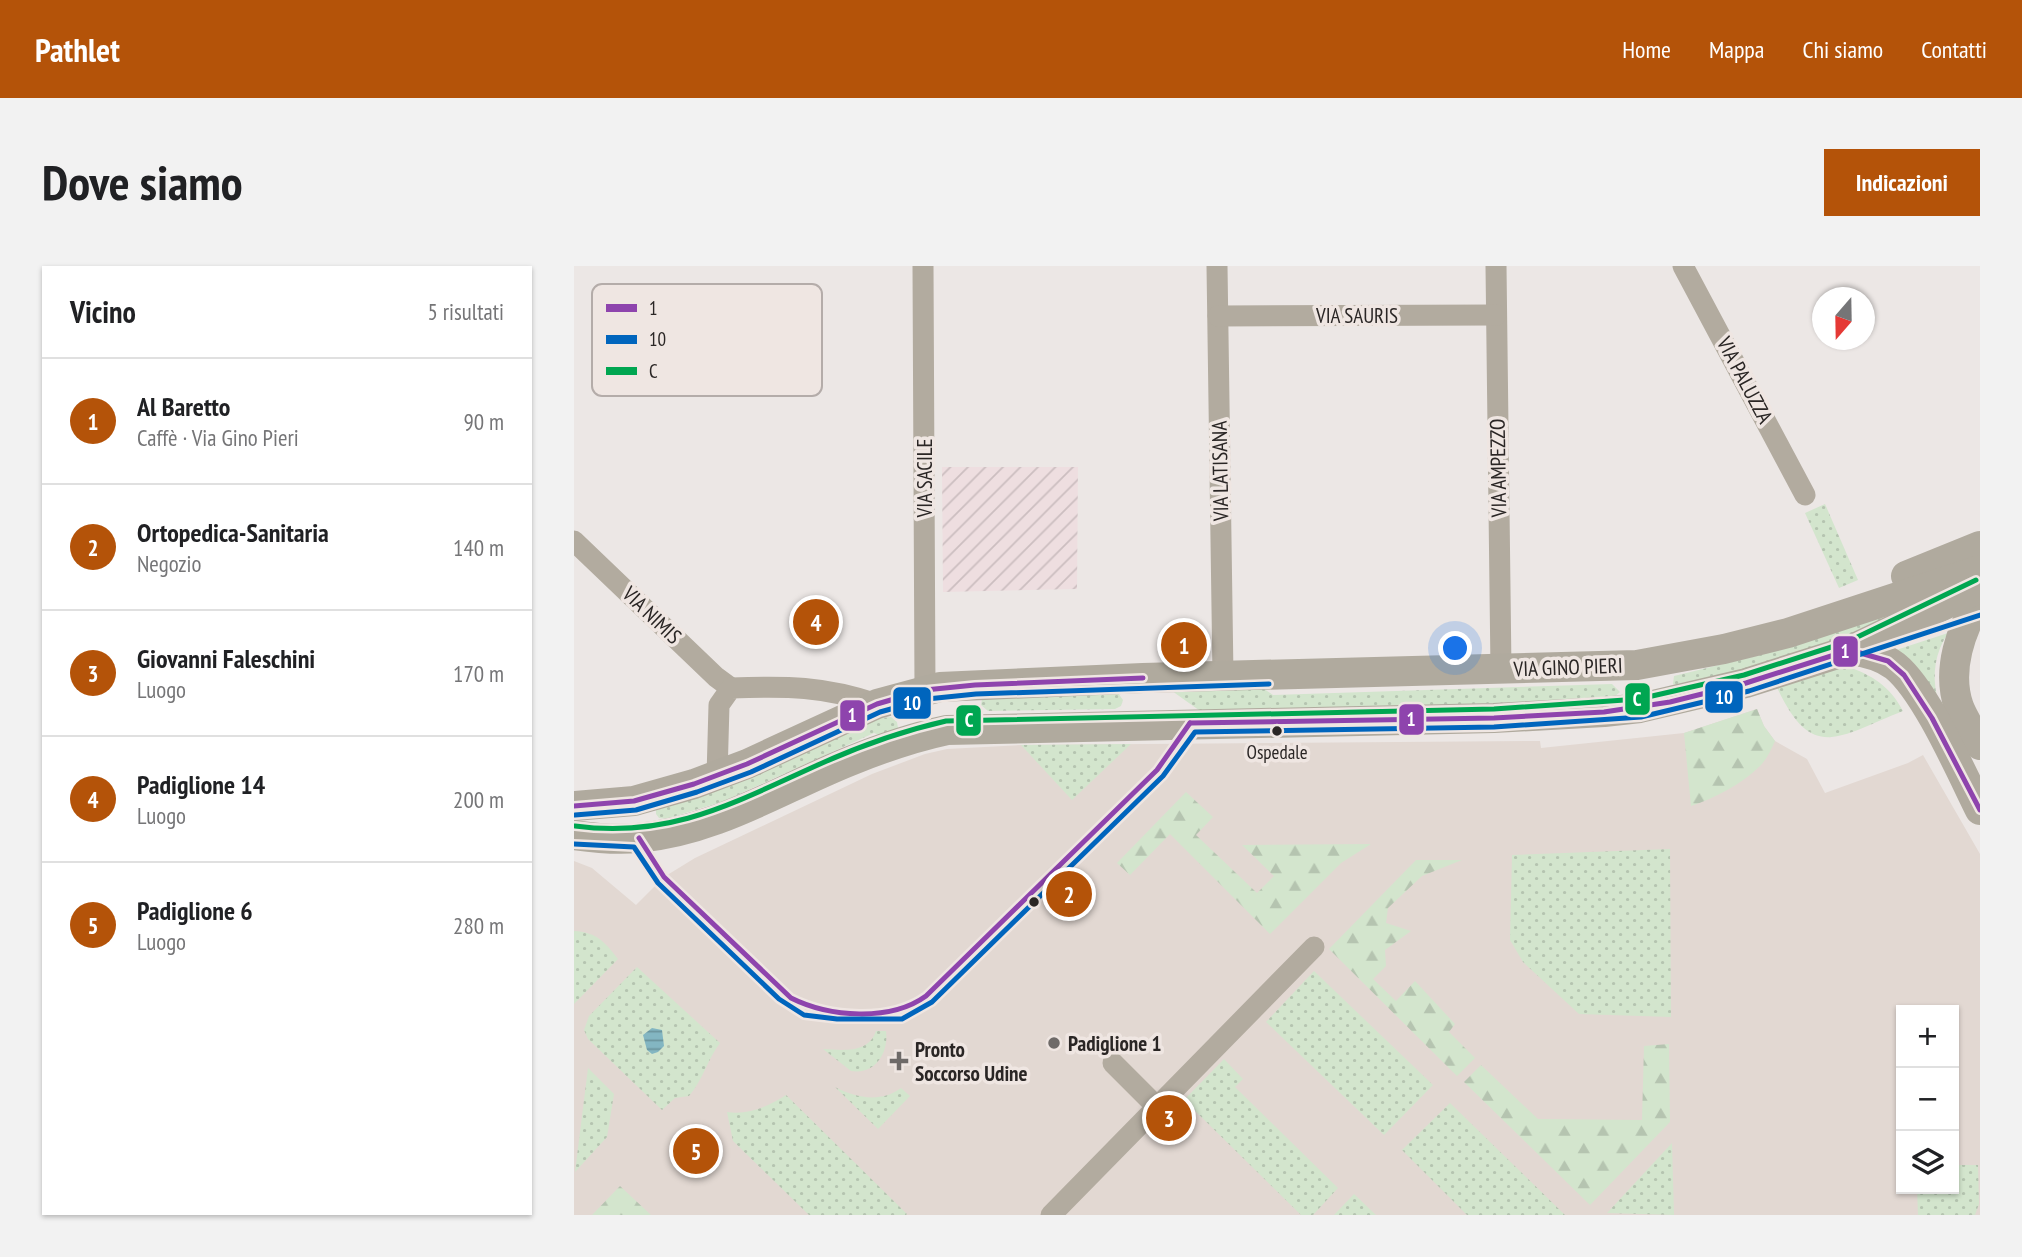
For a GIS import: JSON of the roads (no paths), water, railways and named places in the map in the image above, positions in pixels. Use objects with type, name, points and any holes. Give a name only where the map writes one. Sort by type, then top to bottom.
[{"type":"main road","points":[[1825,621],[1854,597],[1980,546]]},
{"type":"main road","name":"VIA GINO PIERI","points":[[911,694],[1143,678],[1500,670],[1651,663],[1724,649],[1825,621],[1980,570]]},
{"type":"main road","points":[[574,835],[639,838],[683,830],[730,816],[849,761],[913,737],[947,730],[1494,718],[1640,708],[1746,683],[1850,650],[1978,600]]},
{"type":"main road","points":[[1978,600],[1965,625],[1956,658],[1955,685],[1960,708],[1980,745]]},
{"type":"main road","points":[[1850,650],[1877,656],[1904,675],[1932,718],[1980,810]]},
{"type":"main road","points":[[1651,663],[1670,702]]},
{"type":"main road","points":[[1640,708],[1651,663]]},
{"type":"main road","points":[[1143,678],[1191,723]]},
{"type":"main road","points":[[911,694],[947,730]]},
{"type":"main road","points":[[911,694],[913,737]]},
{"type":"main road","points":[[574,806],[634,801],[716,777],[911,694]]},
{"type":"main road","points":[[634,801],[639,838]]},
{"type":"street","name":"VIA SACILE","points":[[911,694],[923,266]]},
{"type":"street","name":"VIA LATISANA","points":[[1217,266],[1223,676]]},
{"type":"street","name":"VIA AMPEZZO","points":[[1496,266],[1500,670]]},
{"type":"street","name":"VIA PALUZZA","points":[[1683,266],[1805,495]]},
{"type":"street","name":"VIA SAURIS","points":[[1218,316],[1496,315]]},
{"type":"street","name":"VIA NIMIS","points":[[574,541],[716,677],[731,688]]},
{"type":"street","points":[[716,777],[719,705],[731,688],[800,686],[844,693],[911,694]]},
{"type":"street","points":[[1051,1215],[1314,947]]},
{"type":"street","points":[[1113,1063],[1157,1107]]},
{"type":"water","points":[[652,1028],[662,1030],[664,1046],[652,1054],[647,1050],[643,1035]]},
{"type":"place","name":"Padiglione 14","points":[[816,622]]},
{"type":"place","name":"Al Baretto","points":[[1184,645]]},
{"type":"place","name":"Ospedale","points":[[1277,731]]},
{"type":"place","name":"Ortopedica-Sanitaria","points":[[1069,894]]},
{"type":"place","name":"Padiglione 1","points":[[1054,1043]]},
{"type":"place","name":"Pronto Soccorso Udine","points":[[899,1061]]},
{"type":"place","name":"Giovanni Faleschini","points":[[1169,1118]]},
{"type":"place","name":"Padiglione 6","points":[[696,1151]]}]
